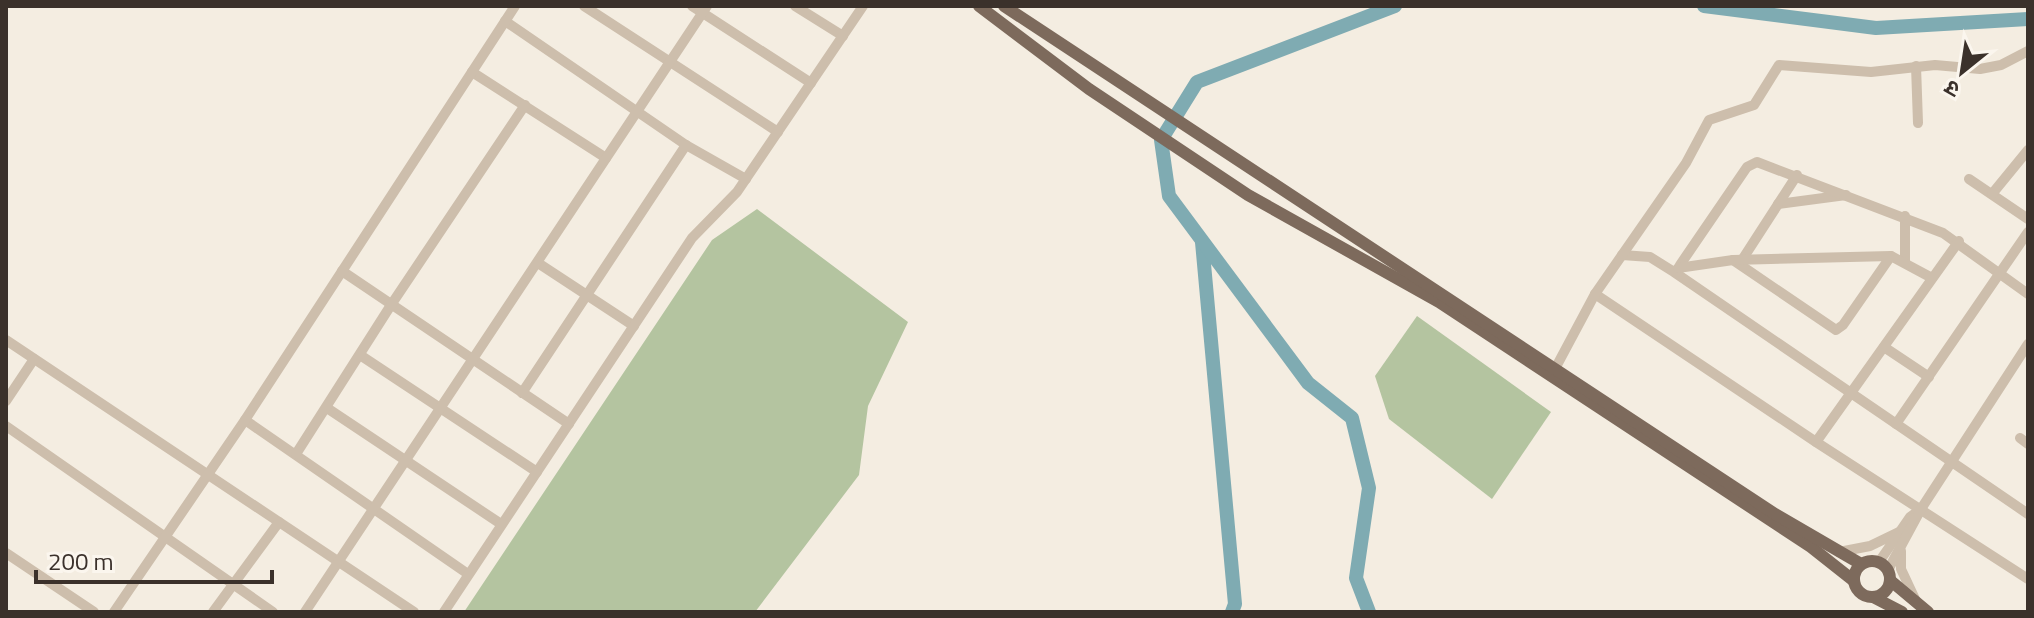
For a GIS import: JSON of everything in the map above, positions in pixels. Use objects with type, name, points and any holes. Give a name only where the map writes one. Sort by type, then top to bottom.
[{"type":"main road","points":[[979,6],[1074,79],[1248,195],[1439,302],[1826,557],[1854,581],[1863,596],[1875,598],[1902,612]]},
{"type":"main road","points":[[1004,6],[1256,175],[1556,367],[1837,553],[1886,571],[1923,608]]},
{"type":"main road","points":[[1854,581],[1861,564]]},
{"type":"main road","points":[[1875,598],[1886,592],[1886,571]]},
{"type":"street","points":[[114,612],[245,420],[515,6]]},
{"type":"street","points":[[584,6],[778,132]]},
{"type":"street","points":[[692,6],[704,9],[811,83]]},
{"type":"street","points":[[795,6],[843,36]]},
{"type":"street","points":[[444,612],[692,238],[731,200],[863,6]]},
{"type":"street","points":[[305,612],[408,461],[704,9]]},
{"type":"street","points":[[505,21],[686,145],[746,179]]},
{"type":"street","points":[[1556,367],[1595,294],[1686,163],[1709,120],[1754,105],[1779,65],[1871,72],[1916,66],[1980,69],[2001,65],[2028,51]]},
{"type":"street","points":[[1916,66],[1918,123]]},
{"type":"street","points":[[472,72],[606,158]]},
{"type":"street","points":[[296,454],[525,105]]},
{"type":"street","points":[[522,393],[686,145]]},
{"type":"street","points":[[1992,194],[2026,155]]},
{"type":"street","points":[[1677,269],[1752,163],[1762,162],[1905,216],[1959,241],[2028,294]]},
{"type":"street","points":[[1738,260],[1797,175]]},
{"type":"street","points":[[1969,179],[2028,219]]},
{"type":"street","points":[[1778,204],[1848,195]]},
{"type":"street","points":[[1905,216],[1905,261]]},
{"type":"street","points":[[1896,424],[2028,232]]},
{"type":"street","points":[[1816,442],[1959,241]]},
{"type":"street","points":[[1622,255],[1644,255],[1677,269],[1850,393],[2028,514]]},
{"type":"street","points":[[1677,269],[1738,260],[1891,256],[1932,278]]},
{"type":"street","points":[[1738,260],[1836,330],[1843,325],[1891,256]]},
{"type":"street","points":[[538,263],[634,326]]},
{"type":"street","points":[[342,271],[569,424]]},
{"type":"street","points":[[1595,294],[2028,579]]},
{"type":"street","points":[[6,340],[414,612]]},
{"type":"street","points":[[1886,571],[1921,509],[2028,344]]},
{"type":"street","points":[[1884,347],[1929,377]]},
{"type":"street","points":[[360,355],[537,472]]},
{"type":"street","points":[[6,401],[34,359]]},
{"type":"street","points":[[327,408],[501,524]]},
{"type":"street","points":[[245,420],[468,574]]},
{"type":"street","points":[[6,426],[273,612]]},
{"type":"street","points":[[1886,571],[1899,532],[1913,513],[1921,509]]},
{"type":"street","points":[[213,612],[279,522]]},
{"type":"street","points":[[1837,553],[1870,546],[1899,532]]},
{"type":"street","points":[[1901,549],[1901,569],[1923,608]]},
{"type":"street","points":[[6,553],[94,612]]},
{"type":"green space","points":[[757,209],[908,322],[868,406],[859,475],[755,612],[464,612],[712,240]]},
{"type":"green space","points":[[1417,316],[1551,412],[1492,499],[1389,419],[1375,376]]},
{"type":"waterway","points":[[1369,612],[1356,578],[1369,488],[1352,418],[1308,383],[1169,196],[1161,140],[1197,82],[1395,6]]},
{"type":"waterway","points":[[1704,6],[1876,28],[2028,19]]},
{"type":"waterway","points":[[1202,242],[1235,604],[1232,612]]}]
